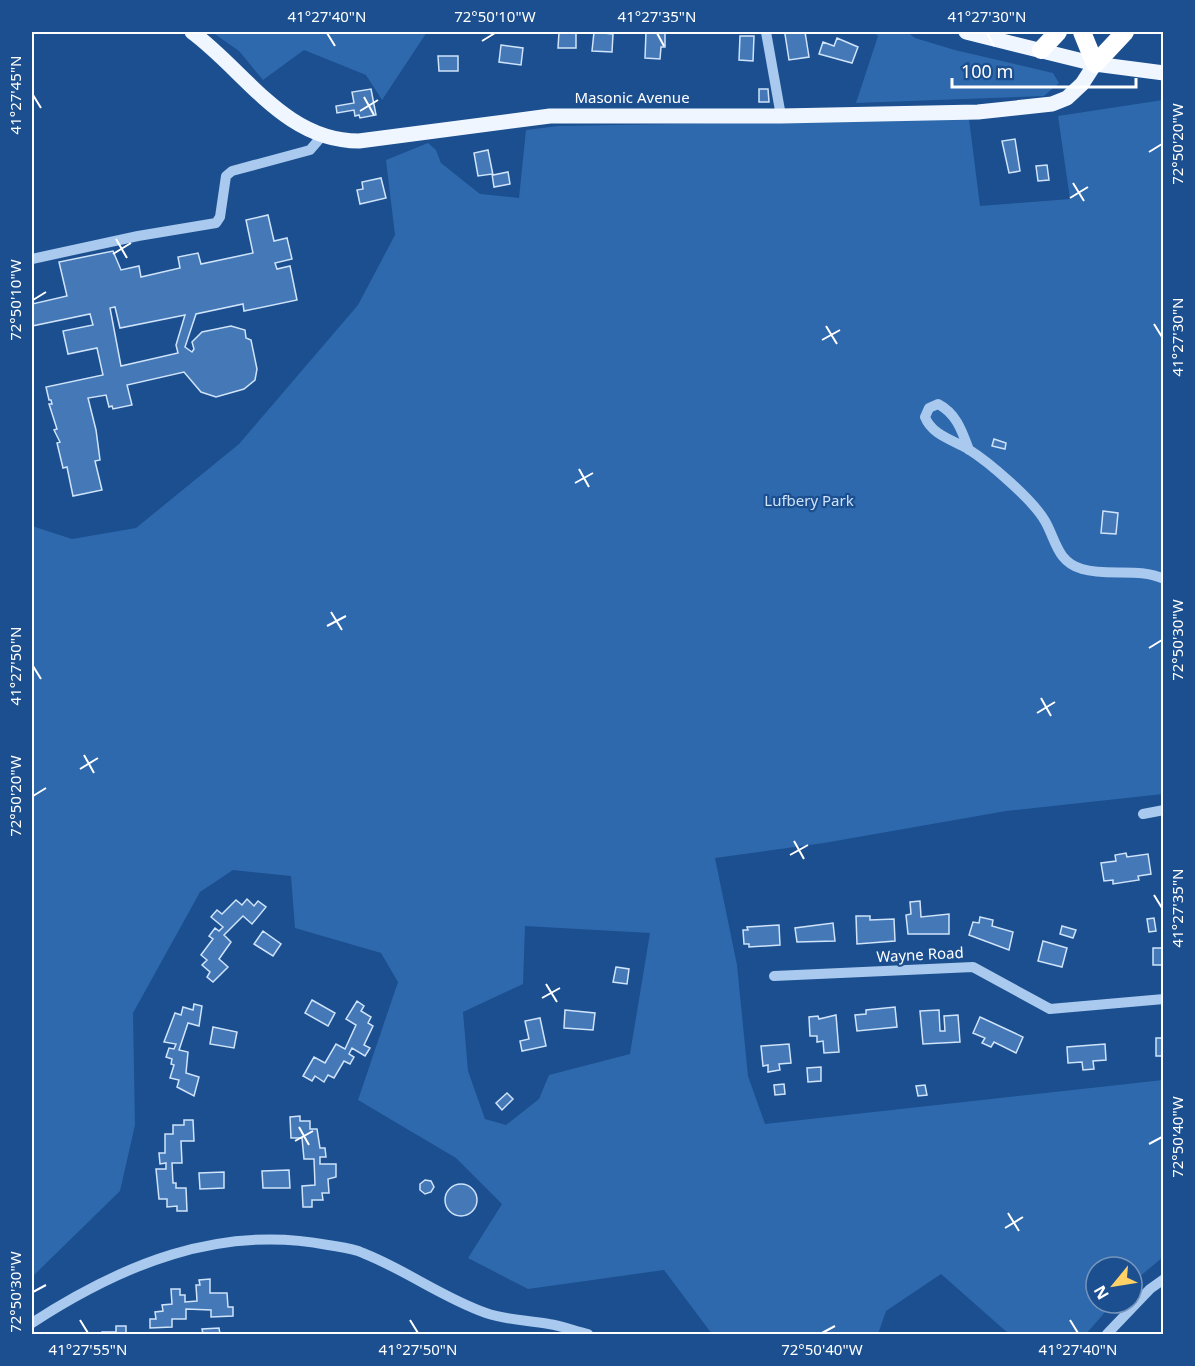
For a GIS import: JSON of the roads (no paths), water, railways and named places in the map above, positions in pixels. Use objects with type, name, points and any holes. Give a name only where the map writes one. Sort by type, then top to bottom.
[{"type":"highway","points":[[1041,50],[1058,32]]},
{"type":"highway","points":[[1082,32],[1095,64],[1125,32]]},
{"type":"main road","name":"Masonic Avenue","points":[[192,32],[272,106],[293,122],[322,136],[341,141],[359,141],[550,116],[781,116],[978,111],[1052,104],[1067,98],[1082,84],[1095,64]]},
{"type":"main road","points":[[966,32],[1095,64],[1164,73]]},
{"type":"street","points":[[766,32],[781,116]]},
{"type":"street","points":[[32,259],[216,223],[220,217],[226,176],[232,171],[310,150],[322,136]]},
{"type":"street","points":[[969,450],[961,428],[949,410],[938,404],[929,408],[925,417],[928,426],[969,450],[1030,501],[1045,520],[1059,556],[1082,569],[1152,574],[1164,579]]},
{"type":"street","points":[[1143,814],[1164,810]]},
{"type":"street","name":"Wayne Road","points":[[774,976],[973,967],[1050,1009],[1164,999]]},
{"type":"street","points":[[32,1323],[95,1286],[143,1262],[202,1246],[262,1239],[307,1241],[362,1252],[467,1306],[550,1330],[588,1335]]},
{"type":"street","points":[[1107,1335],[1150,1289],[1164,1280]]},
{"type":"park label","name":"Lufbery Park","points":[[809,501]]}]
